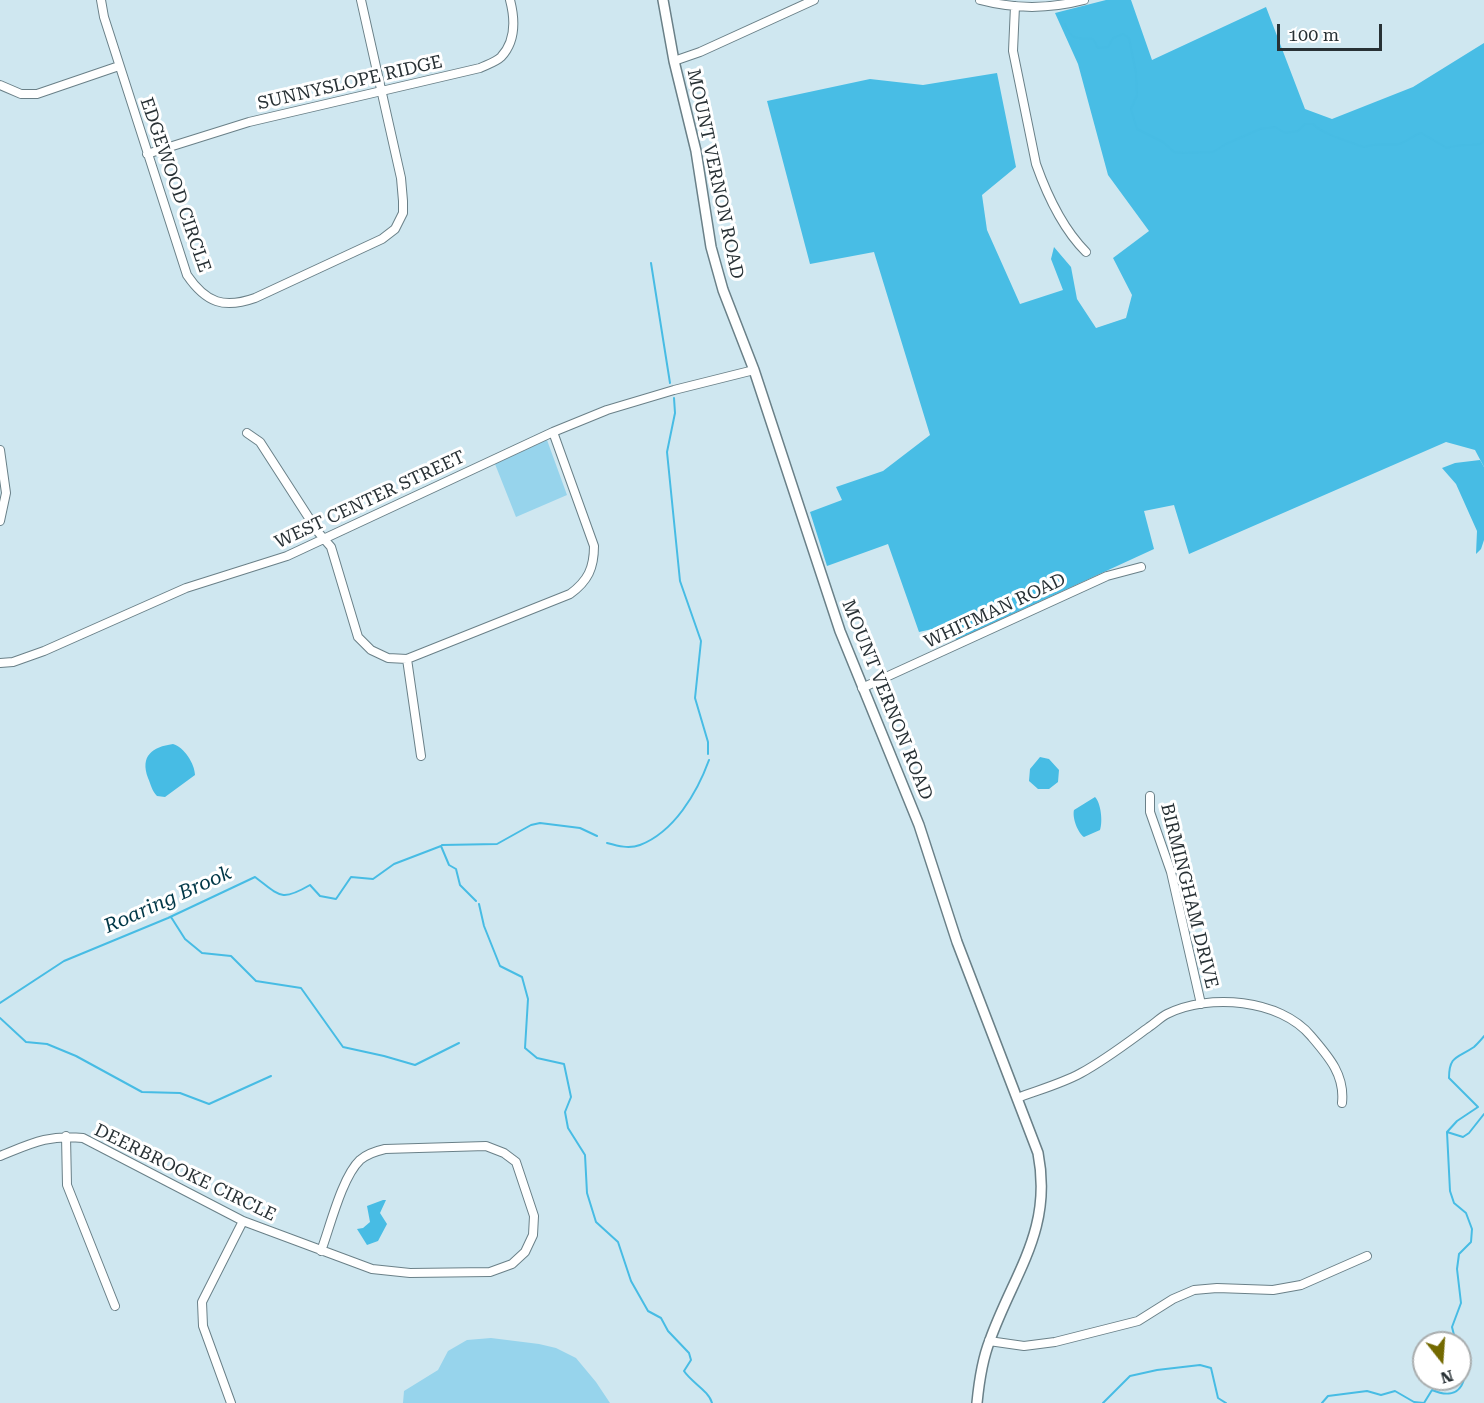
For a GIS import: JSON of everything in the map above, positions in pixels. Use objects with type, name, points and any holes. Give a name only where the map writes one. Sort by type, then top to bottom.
[{"type":"main road","name":"MOUNT VERNON ROAD","points":[[663,0],[674,61],[696,151],[711,247],[723,290],[754,370],[830,602],[862,688],[919,825],[957,942],[1038,1153],[1042,1204],[1036,1232],[989,1341],[980,1376],[977,1403]]},
{"type":"street","name":"EDGEWOOD CIRCLE","points":[[101,0],[119,66],[187,275],[196,288],[209,298],[223,304],[239,303],[255,298],[382,239],[395,229],[403,213],[401,178],[361,0]]},
{"type":"street","name":"SUNNYSLOPE RIDGE","points":[[147,154],[249,122],[480,68],[500,58],[509,45],[514,15],[510,0]]},
{"type":"street","points":[[674,61],[700,52],[814,0]]},
{"type":"street","points":[[980,0],[1015,6],[1043,7],[1084,0]]},
{"type":"street","points":[[1015,6],[1013,51],[1036,164],[1073,239],[1086,252]]},
{"type":"street","points":[[0,85],[21,94],[37,94],[119,66]]},
{"type":"street","name":"WEST CENTER STREET","points":[[0,663],[13,662],[44,651],[186,588],[260,566],[324,539],[553,432],[608,410],[674,390],[754,370]]},
{"type":"street","points":[[247,433],[260,442],[331,547],[358,637],[371,650],[388,658],[407,659],[570,594],[582,586],[594,564],[594,546],[553,432]]},
{"type":"street","points":[[0,450],[6,494],[0,520]]},
{"type":"street","name":"WHITMAN ROAD","points":[[862,688],[1107,576],[1141,567]]},
{"type":"street","points":[[407,659],[421,756]]},
{"type":"street","name":"BIRMINGHAM DRIVE","points":[[1150,796],[1150,812],[1171,872],[1201,1004]]},
{"type":"street","points":[[1017,1098],[1082,1073],[1166,1014],[1201,1004],[1246,1004],[1269,1008],[1290,1018],[1307,1031],[1333,1063],[1343,1082],[1342,1103]]},
{"type":"street","points":[[66,1136],[67,1185],[115,1306]]},
{"type":"street","name":"DEERBROOKE CIRCLE","points":[[0,1156],[48,1138],[66,1136],[83,1138],[243,1221],[321,1251],[372,1269],[410,1273],[490,1272],[512,1264],[525,1252],[533,1235],[534,1216],[516,1162],[504,1153],[486,1146],[385,1149],[372,1153],[359,1161],[346,1181],[321,1251]]},
{"type":"street","points":[[231,1403],[203,1326],[202,1302],[243,1221]]},
{"type":"street","points":[[989,1341],[1024,1346],[1055,1342],[1138,1321],[1173,1299],[1194,1290],[1216,1288],[1273,1290],[1301,1286],[1367,1256]]},
{"type":"shaded area","points":[[1106,0],[1131,0],[1152,60],[1266,7],[1305,109],[1332,119],[1413,87],[1484,43],[1484,467],[1475,450],[1446,442],[1189,554],[1174,505],[1144,511],[1154,549],[956,640],[950,625],[919,632],[888,544],[827,566],[810,512],[842,500],[836,487],[883,471],[930,435],[874,252],[810,264],[767,101],[870,79],[923,85],[997,73],[1016,167],[982,195],[987,230],[1020,304],[1063,290],[1051,259],[1054,247],[1071,267],[1077,299],[1096,328],[1126,318],[1132,295],[1113,258],[1149,231],[1108,175],[1078,64],[1055,13]]},
{"type":"shaded area","points":[[547,440],[567,495],[516,517],[495,464]]},
{"type":"shaded area","points":[[1480,460],[1484,467],[1484,540],[1481,549],[1476,554],[1477,531],[1456,484],[1442,468],[1455,463]]},
{"type":"shaded area","points":[[173,744],[188,756],[195,775],[165,797],[157,796],[148,778],[147,758],[159,747]]},
{"type":"shaded area","points":[[1040,757],[1049,759],[1059,770],[1058,782],[1049,789],[1038,789],[1029,781],[1030,769]]},
{"type":"shaded area","points":[[1095,797],[1101,813],[1100,830],[1084,837],[1076,825],[1074,810]]},
{"type":"shaded area","points":[[386,1200],[380,1213],[387,1224],[378,1241],[367,1245],[357,1229],[363,1228],[370,1222],[367,1206]]},
{"type":"shaded area","points":[[491,1338],[556,1348],[576,1358],[610,1403],[403,1403],[404,1391],[438,1370],[448,1351],[467,1340]]},
{"type":"waterway","points":[[1065,24],[1072,36],[1093,39],[1098,48],[1108,47],[1113,38],[1123,34],[1129,38],[1136,73],[1137,95],[1131,109],[1137,129],[1163,142],[1174,152],[1213,152],[1260,129],[1275,127],[1285,133],[1298,131],[1305,124],[1313,124],[1329,134],[1364,147],[1399,144],[1421,133],[1447,148],[1481,144],[1484,140]]},
{"type":"waterway","points":[[651,263],[670,383]]},
{"type":"waterway","points":[[674,398],[675,413],[667,452],[680,581],[701,641],[695,698],[708,742],[708,754]]},
{"type":"waterway","points":[[607,843],[632,847],[652,839],[663,831],[674,821],[691,798],[709,760]]},
{"type":"waterway","points":[[442,845],[497,844],[531,825],[540,823],[580,828],[597,836]]},
{"type":"waterway","name":"Roaring Brook","points":[[0,1003],[64,961],[168,918],[255,877],[270,889],[281,894],[293,894],[310,885],[320,896],[336,899],[351,877],[373,879],[394,864],[441,846],[449,865],[456,869],[460,885],[476,901]]},
{"type":"waterway","name":"Roaring Brook","points":[[479,904],[484,926],[500,966],[522,977],[528,999],[525,1048],[537,1058],[564,1064],[571,1097],[565,1112],[568,1128],[585,1155],[587,1193],[596,1222],[618,1242],[631,1281],[648,1311],[661,1318],[668,1331],[689,1353],[691,1360],[684,1371],[707,1394],[712,1403]]},
{"type":"waterway","points":[[171,917],[185,939],[202,953],[231,956],[256,981],[301,988],[343,1047],[415,1065],[459,1043]]},
{"type":"waterway","points":[[0,1018],[26,1042],[47,1044],[76,1056],[142,1092],[180,1093],[209,1104],[271,1076]]},
{"type":"waterway","name":"Roaring Brook","points":[[1447,1132],[1457,1121],[1478,1107],[1449,1078],[1451,1065],[1456,1058],[1474,1047],[1484,1036]]},
{"type":"waterway","name":"Roaring Brook","points":[[1453,1331],[1452,1327],[1461,1303],[1457,1269],[1459,1254],[1471,1242],[1472,1229],[1466,1213],[1454,1203],[1450,1191],[1447,1132],[1463,1137],[1484,1114]]},
{"type":"waterway","name":"Roaring Brook","points":[[1103,1403],[1130,1376],[1200,1365],[1211,1368],[1218,1398],[1226,1403]]},
{"type":"waterway","name":"Roaring Brook","points":[[1322,1403],[1328,1396],[1367,1391],[1381,1395],[1395,1391],[1414,1402],[1424,1403],[1431,1391]]},
{"type":"waterway","name":"Roaring Brook","points":[[1435,1391],[1442,1393],[1457,1391]]}]
